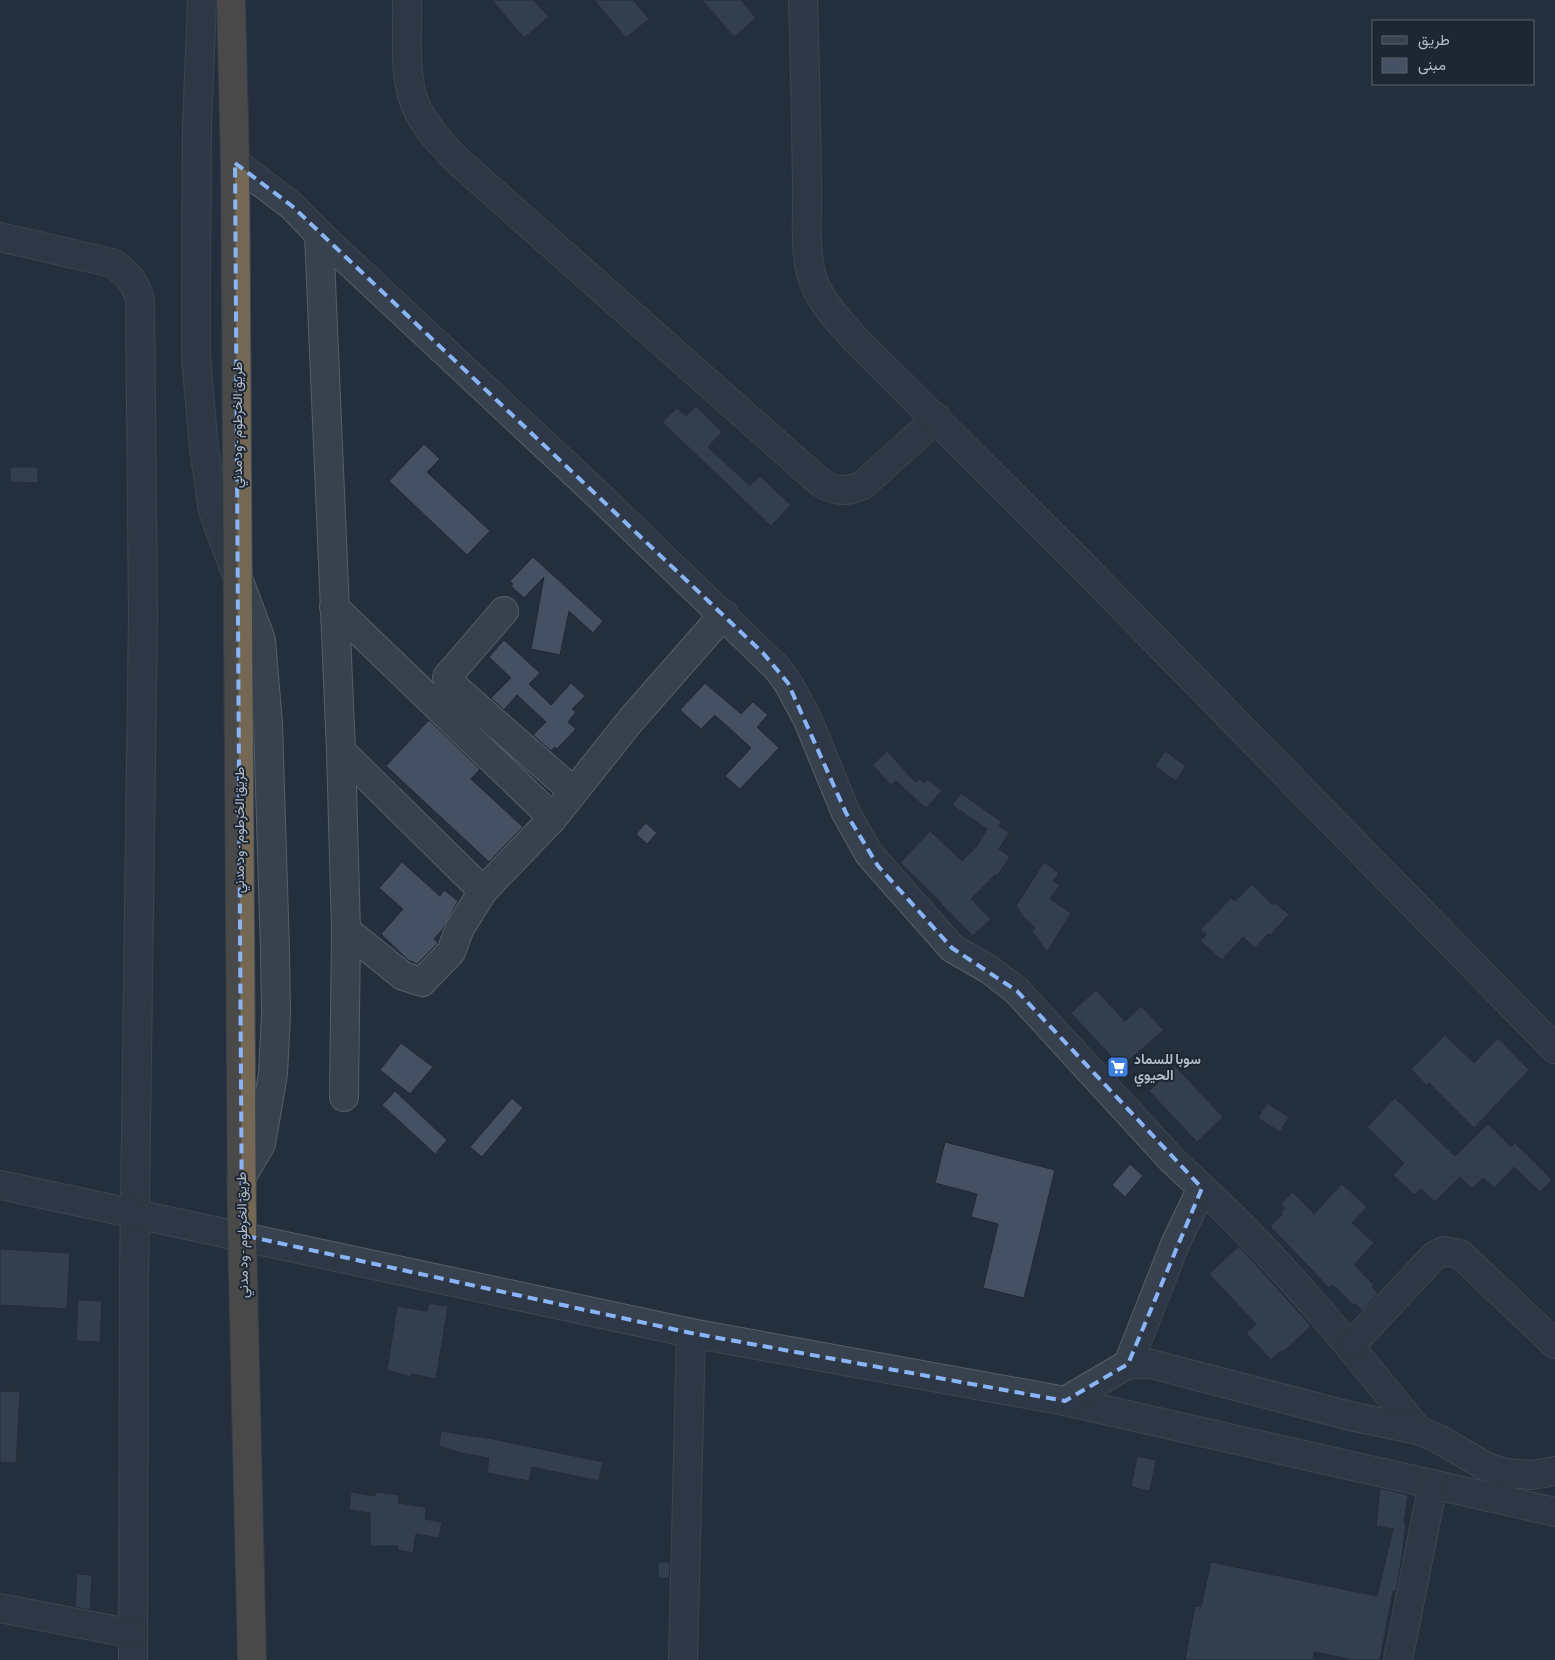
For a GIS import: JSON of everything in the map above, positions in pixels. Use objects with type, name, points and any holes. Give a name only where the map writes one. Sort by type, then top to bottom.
[{"type":"highway","name":"طريق الخرطوم - ود مدني","points":[[231,0],[235,163],[241,1178],[252,1660]]},
{"type":"street","points":[[202,0],[197,116],[196,358],[204,448],[213,511],[261,640],[268,724],[276,1014],[273,1074],[260,1144],[241,1178]]},
{"type":"street","points":[[407,0],[408,80],[415,104],[430,129],[444,146],[459,162],[821,483],[834,490],[850,490],[864,484],[937,418]]},
{"type":"street","points":[[803,0],[806,218],[811,274],[820,295],[838,319],[1555,1049]]},
{"type":"street","points":[[235,163],[292,206],[319,234],[724,614],[777,668],[788,683],[807,718],[846,813],[860,840],[878,866],[952,948],[990,970],[1017,991],[1174,1161],[1287,1273],[1350,1346],[1418,1430]]},
{"type":"street","points":[[319,234],[341,751],[346,930],[344,1097]]},
{"type":"street","points":[[0,237],[112,263],[127,273],[136,287],[140,300],[143,615],[134,1213],[133,1647],[0,1608]]},
{"type":"street","points":[[334,607],[553,818]]},
{"type":"street","points":[[504,611],[447,678],[450,683],[573,790]]},
{"type":"street","points":[[346,930],[403,976],[422,982],[451,952],[460,928],[483,890],[553,818],[573,790],[636,713],[724,614]]},
{"type":"street","points":[[341,751],[483,890]]},
{"type":"street","points":[[0,1185],[242,1235],[690,1333],[1065,1401],[1555,1512]]},
{"type":"street","points":[[1128,1364],[1173,1250],[1202,1188]]},
{"type":"street","points":[[1350,1346],[1434,1256],[1444,1251],[1460,1254],[1555,1344]]},
{"type":"street","points":[[683,1660],[690,1333]]},
{"type":"street","points":[[1065,1401],[1128,1364],[1151,1364],[1350,1416],[1418,1430],[1437,1438],[1487,1468],[1505,1473],[1532,1475],[1555,1471]]},
{"type":"street","points":[[1398,1660],[1433,1484]]},
{"type":"highlighted area","points":[[235,163],[292,206],[763,653],[788,683],[846,813],[878,866],[952,948],[1017,991],[1202,1188],[1128,1364],[1065,1401],[691,1333],[242,1235]]},
{"type":"building","points":[[492,0],[534,0],[549,17],[524,38]]},
{"type":"building","points":[[594,0],[633,0],[649,19],[626,38]]},
{"type":"building","points":[[702,0],[741,0],[756,18],[734,37]]},
{"type":"building","points":[[696,406],[722,432],[708,447],[750,486],[760,476],[791,505],[771,526],[662,422],[677,408],[686,416]]},
{"type":"building","points":[[424,444],[440,459],[427,472],[490,531],[467,555],[389,481]]},
{"type":"building","points":[[10,467],[38,467],[38,483],[10,482]]},
{"type":"building","points":[[533,557],[603,621],[593,633],[569,611],[560,655],[531,649],[544,577],[524,598],[511,586],[513,584],[510,581]]},
{"type":"building","points":[[504,640],[540,673],[529,684],[551,705],[571,683],[585,696],[572,709],[576,712],[568,722],[576,729],[557,749],[555,747],[551,751],[533,735],[546,722],[517,695],[504,710],[491,698],[511,678],[489,657]]},
{"type":"building","points":[[705,683],[741,714],[753,702],[768,715],[757,727],[779,748],[740,789],[725,776],[751,748],[715,715],[701,729],[680,710]]},
{"type":"building","points":[[429,720],[480,769],[471,779],[523,827],[489,862],[386,766]]},
{"type":"building","points":[[887,751],[915,782],[919,779],[924,783],[928,779],[942,791],[926,808],[896,781],[891,785],[872,765]]},
{"type":"building","points":[[1165,751],[1186,766],[1176,781],[1155,766]]},
{"type":"building","points":[[961,793],[1002,822],[999,826],[1009,833],[999,849],[1010,857],[996,877],[995,875],[971,899],[991,919],[973,936],[900,863],[930,831],[962,861],[977,846],[987,829],[952,805]]},
{"type":"building","points":[[646,823],[657,833],[647,844],[636,834]]},
{"type":"building","points":[[402,862],[440,896],[444,890],[458,901],[443,929],[434,939],[438,943],[417,964],[408,960],[381,934],[403,909],[379,888]]},
{"type":"building","points":[[1044,862],[1059,873],[1053,881],[1060,885],[1050,899],[1071,913],[1047,952],[1032,931],[1035,928],[1024,918],[1016,906]]},
{"type":"building","points":[[1252,884],[1273,905],[1275,903],[1289,914],[1272,934],[1267,935],[1255,948],[1243,937],[1222,960],[1200,941],[1206,935],[1200,930],[1231,898],[1235,901]]},
{"type":"building","points":[[1096,990],[1125,1021],[1141,1006],[1164,1030],[1121,1067],[1071,1013]]},
{"type":"building","points":[[1445,1035],[1474,1063],[1498,1038],[1529,1070],[1474,1128],[1429,1083],[1426,1085],[1411,1069]]},
{"type":"building","points":[[401,1043],[433,1067],[410,1094],[380,1070]]},
{"type":"building","points":[[1175,1066],[1223,1117],[1197,1142],[1149,1091]]},
{"type":"building","points":[[395,1091],[447,1140],[435,1154],[382,1105]]},
{"type":"building","points":[[512,1098],[523,1108],[482,1157],[470,1147]]},
{"type":"building","points":[[1395,1098],[1455,1156],[1488,1124],[1511,1147],[1515,1143],[1552,1180],[1540,1192],[1514,1167],[1494,1188],[1483,1178],[1472,1189],[1460,1177],[1435,1202],[1421,1189],[1414,1195],[1393,1175],[1404,1163],[1367,1127]]},
{"type":"building","points":[[1267,1103],[1289,1117],[1280,1132],[1258,1118]]},
{"type":"building","points":[[945,1142],[1055,1170],[1024,1298],[983,1288],[998,1224],[971,1217],[977,1194],[935,1183]]},
{"type":"building","points":[[1130,1164],[1143,1176],[1125,1197],[1112,1185]]},
{"type":"building","points":[[1342,1184],[1367,1207],[1352,1223],[1374,1243],[1354,1265],[1374,1285],[1372,1287],[1378,1293],[1362,1311],[1355,1303],[1353,1305],[1333,1285],[1329,1288],[1270,1226],[1283,1214],[1281,1212],[1284,1208],[1281,1204],[1293,1192],[1314,1214]]},
{"type":"building","points":[[1239,1246],[1311,1326],[1283,1352],[1281,1350],[1271,1360],[1246,1333],[1256,1324],[1209,1274]]},
{"type":"building","points":[[0,1249],[70,1253],[67,1309],[0,1305]]},
{"type":"building","points":[[78,1300],[102,1301],[100,1342],[76,1341]]},
{"type":"building","points":[[429,1303],[448,1306],[436,1379],[412,1374],[411,1377],[387,1370],[397,1306],[427,1311]]},
{"type":"building","points":[[0,1391],[20,1392],[16,1463],[0,1462]]},
{"type":"building","points":[[441,1431],[493,1439],[603,1462],[599,1481],[532,1467],[529,1481],[487,1473],[489,1458],[461,1453],[439,1446]]},
{"type":"building","points":[[1137,1456],[1156,1460],[1150,1491],[1131,1487]]},
{"type":"building","points":[[1380,1488],[1408,1495],[1402,1557],[1396,1591],[1393,1591],[1380,1660],[1353,1660],[1314,1652],[1313,1660],[1185,1660],[1195,1606],[1201,1607],[1211,1562],[1377,1596],[1393,1529],[1376,1526]]},
{"type":"building","points":[[351,1492],[375,1496],[376,1492],[399,1495],[398,1503],[426,1507],[425,1519],[442,1522],[439,1538],[416,1534],[413,1553],[398,1550],[398,1546],[370,1546],[370,1513],[349,1510]]},
{"type":"building","points":[[658,1562],[670,1562],[669,1578],[658,1578]]},
{"type":"building","points":[[77,1574],[92,1575],[90,1610],[75,1607]]},
{"type":"place","name":"سوبا للسماد الحيوي","points":[[1118,1067]]}]
